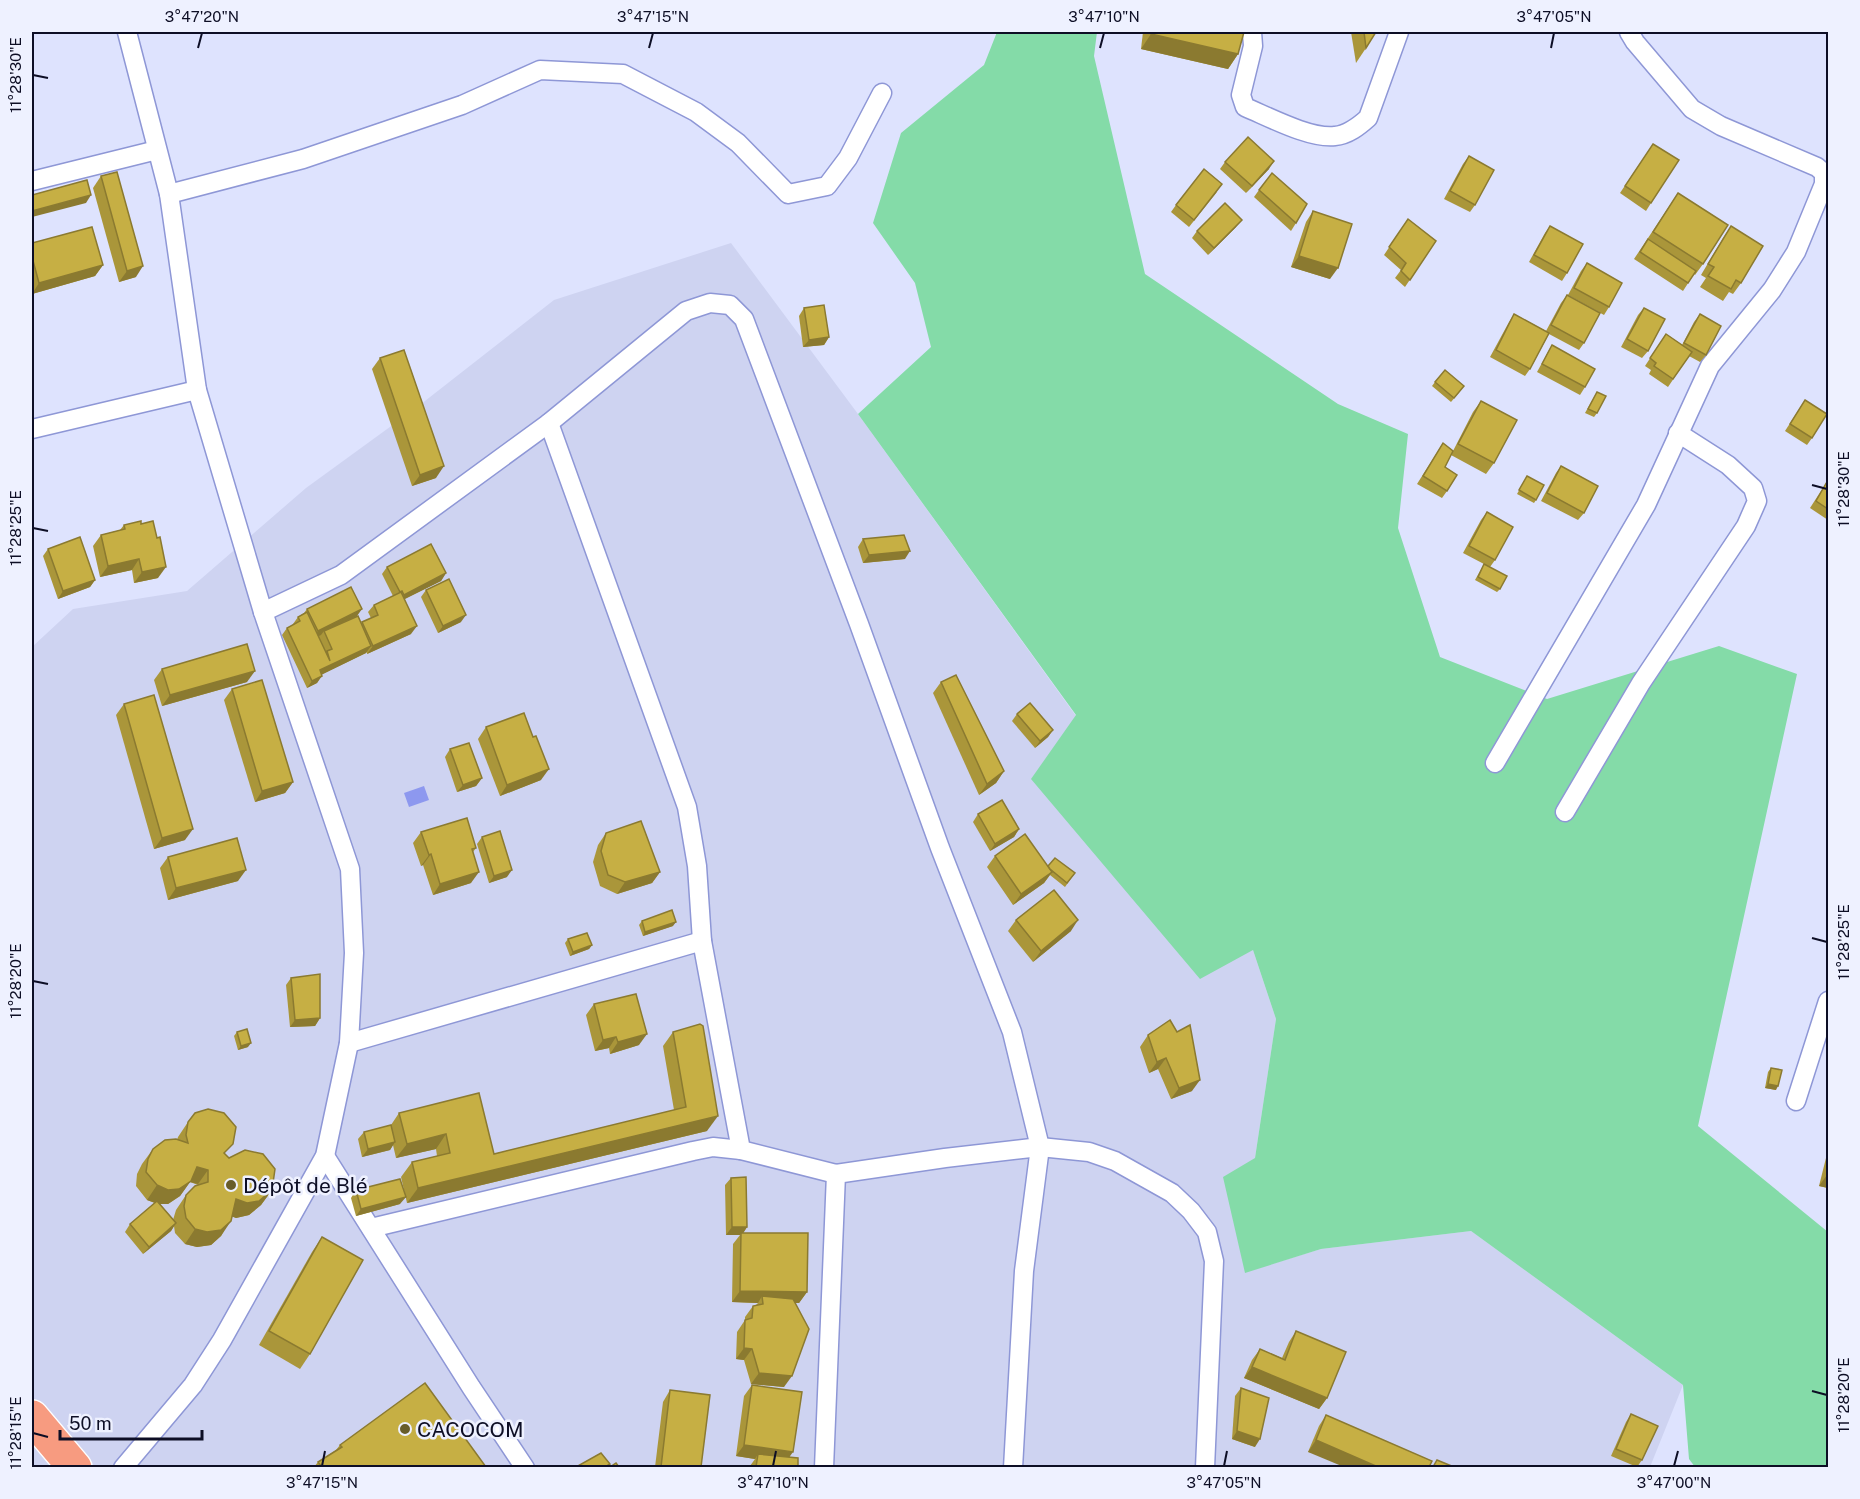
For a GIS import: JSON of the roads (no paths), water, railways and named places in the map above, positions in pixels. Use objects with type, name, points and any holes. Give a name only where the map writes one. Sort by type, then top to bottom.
[{"type":"highway","points":[[32,1417],[75,1467]]},
{"type":"street","points":[[123,1467],[193,1385],[222,1340],[325,1156],[349,1043],[354,953],[350,869],[262,612],[197,390],[169,194],[126,32]]},
{"type":"street","points":[[1252,32],[1253,46],[1241,95],[1245,107],[1308,133],[1336,136],[1358,128],[1368,118],[1399,32]]},
{"type":"street","points":[[1496,763],[1646,505],[1710,366],[1772,290],[1796,252],[1824,184],[1824,173],[1817,167],[1721,126],[1692,109],[1629,32]]},
{"type":"street","points":[[169,194],[303,159],[462,105],[540,70],[623,74],[696,112],[738,143],[788,194],[827,186],[848,158],[882,93]]},
{"type":"street","points":[[32,181],[157,150]]},
{"type":"street","points":[[262,612],[341,575],[549,423],[686,311],[710,303],[730,305],[744,319],[855,613],[940,848],[1012,1032],[1040,1147],[1024,1271],[1013,1467]]},
{"type":"street","points":[[32,429],[197,390]]},
{"type":"street","points":[[549,423],[687,807],[697,866],[702,941],[741,1150]]},
{"type":"street","points":[[1565,812],[1641,683],[1746,526],[1758,501],[1753,488],[1728,465],[1678,433]]},
{"type":"street","points":[[349,1043],[702,941]]},
{"type":"street","points":[[1796,1101],[1815,1048],[1828,1001]]},
{"type":"street","points":[[371,1228],[713,1147],[741,1150],[836,1174],[1040,1147],[1089,1152],[1115,1161],[1172,1193],[1191,1211],[1207,1232],[1214,1262],[1205,1467]]},
{"type":"street","points":[[325,1156],[471,1387],[525,1467]]},
{"type":"street","points":[[824,1467],[836,1174]]},
{"type":"water","points":[[424,786],[429,800],[409,807],[404,793]]},
{"type":"place","name":"Dépôt de Blé","points":[[231,1185]]},
{"type":"place","name":"CACOCOM","points":[[405,1429]]}]
